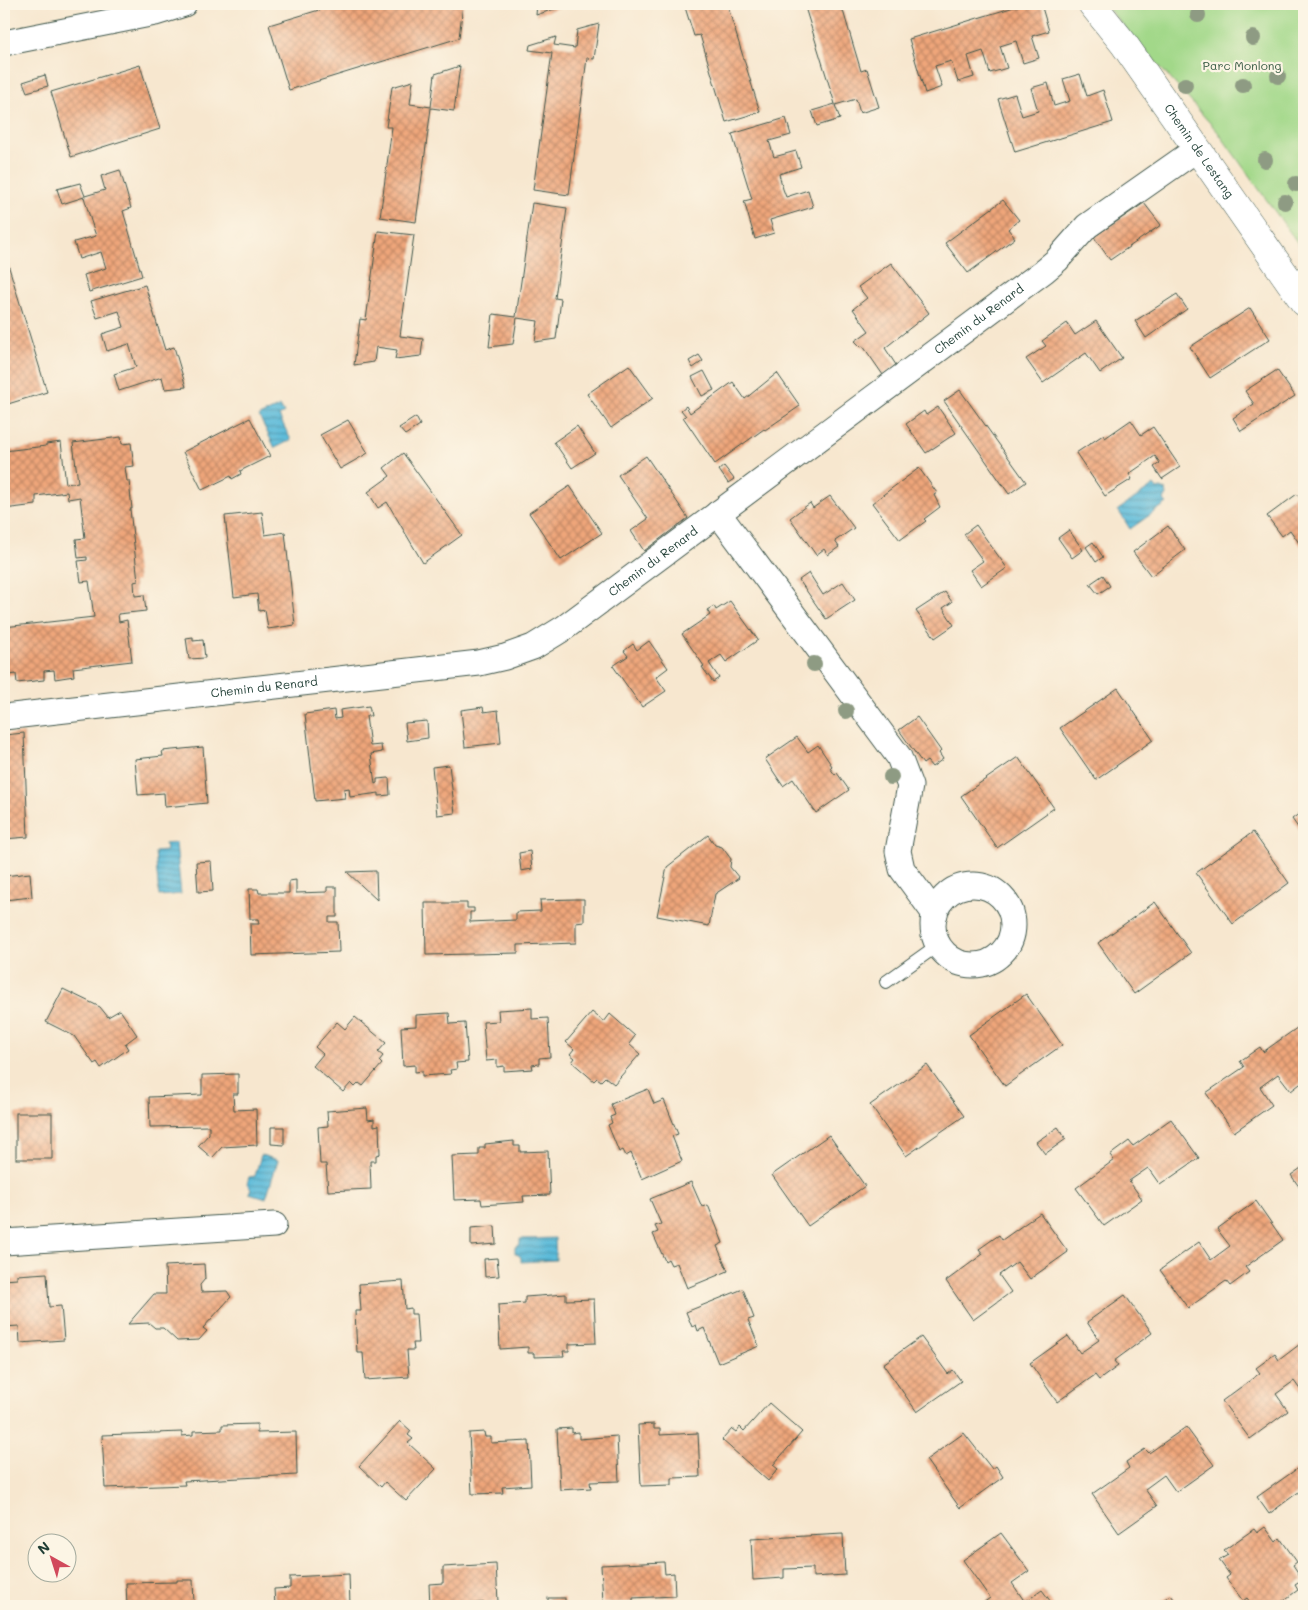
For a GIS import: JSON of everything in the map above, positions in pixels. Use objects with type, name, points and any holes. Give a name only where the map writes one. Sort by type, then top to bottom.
[{"type":"street","points":[[4,44],[155,13],[184,4]]},
{"type":"street","name":"Chemin de Lestang","points":[[1092,4],[1124,44],[1304,302]]},
{"type":"street","name":"Chemin du Renard","points":[[4,717],[479,663],[505,657],[533,647],[564,628],[1044,271],[1057,260],[1087,226],[1197,149]]},
{"type":"street","points":[[718,513],[899,757],[910,786],[898,851],[902,869],[935,914]]},
{"type":"street","points":[[976,885],[990,889],[1001,897],[1009,908],[1012,934],[1007,947],[997,957],[986,963],[972,965],[959,962],[947,956],[938,945],[934,930],[935,914],[941,902],[951,892],[963,887],[976,885]]},
{"type":"street","points":[[4,1242],[274,1225]]},
{"type":"lane","points":[[886,982],[938,945]]},
{"type":"green space","name":"Parc Monlong","points":[[1104,4],[1304,4],[1304,252],[1218,132]]},
{"type":"water","points":[[280,406],[284,413],[279,416],[291,440],[275,448],[259,416]]},
{"type":"water","points":[[1154,485],[1157,489],[1166,490],[1167,495],[1164,500],[1167,503],[1130,529],[1118,510]]},
{"type":"water","points":[[176,843],[181,894],[159,896],[155,852],[166,851],[165,844]]},
{"type":"water","points":[[261,1155],[278,1160],[266,1198],[249,1193],[251,1188],[247,1184],[249,1177],[255,1176]]},
{"type":"water","points":[[555,1238],[556,1260],[521,1262],[521,1257],[515,1253],[515,1247],[520,1244],[520,1239]]},
{"type":"building","points":[[339,4],[463,4],[459,38],[289,90],[269,25]]},
{"type":"building","points":[[537,4],[570,4],[536,15]]},
{"type":"building","points":[[684,4],[704,4],[705,7],[715,4],[727,4],[760,112],[726,122],[700,35],[694,36]]},
{"type":"building","points":[[804,4],[841,4],[861,71],[867,69],[879,107],[860,113],[856,99],[835,105],[840,119],[817,126],[812,111],[835,104]]},
{"type":"building","points":[[1024,4],[1041,4],[1049,31],[1032,36],[1039,58],[1023,63],[1016,41],[1000,46],[1007,68],[990,73],[983,51],[968,56],[974,77],[958,82],[951,61],[935,66],[942,87],[925,93],[909,39]]},
{"type":"building","points":[[599,24],[594,59],[587,58],[569,195],[533,190],[552,53],[529,50],[530,45],[556,37],[554,45],[575,48],[577,30]]},
{"type":"building","points":[[140,65],[160,129],[71,157],[51,92]]},
{"type":"building","points":[[460,66],[454,111],[431,108],[416,222],[380,217],[392,127],[386,127],[392,87],[413,81],[410,104],[431,107],[435,74]]},
{"type":"building","points":[[1080,74],[1087,96],[1103,90],[1113,122],[1015,152],[998,99],[1015,94],[1022,116],[1038,111],[1031,88],[1048,83],[1054,106],[1070,101],[1063,79]]},
{"type":"building","points":[[45,75],[48,86],[27,92],[23,82]]},
{"type":"building","points":[[786,118],[791,135],[769,141],[774,157],[796,151],[801,167],[779,174],[783,189],[786,197],[808,190],[813,207],[770,220],[774,233],[755,239],[744,201],[752,199],[732,134]]},
{"type":"building","points":[[120,170],[131,208],[123,211],[142,276],[89,292],[84,275],[106,268],[101,252],[79,259],[74,242],[96,236],[84,197],[62,204],[57,189],[80,183],[85,196],[105,190],[101,176]]},
{"type":"building","points":[[1003,200],[1019,220],[1008,229],[1015,238],[968,273],[945,243]]},
{"type":"building","points":[[532,203],[567,208],[555,298],[561,299],[556,339],[535,342],[538,321],[517,318],[513,344],[489,347],[493,314],[516,317]]},
{"type":"building","points":[[1144,203],[1161,225],[1110,260],[1094,237]]},
{"type":"building","points":[[378,231],[414,235],[400,336],[423,339],[421,356],[395,359],[397,350],[376,347],[374,362],[354,365],[360,319],[366,320]]},
{"type":"building","points":[[4,251],[47,392],[8,404],[4,392]]},
{"type":"building","points":[[891,263],[929,313],[885,348],[896,365],[883,375],[863,346],[861,347],[855,341],[869,331],[853,309],[867,298],[858,287]]},
{"type":"building","points":[[145,285],[165,350],[174,347],[186,387],[165,389],[162,377],[119,391],[114,374],[136,367],[129,344],[107,351],[102,334],[124,327],[119,311],[97,318],[91,301]]},
{"type":"building","points":[[1177,294],[1187,309],[1146,338],[1135,321]]},
{"type":"building","points":[[1250,308],[1270,339],[1210,378],[1190,347]]},
{"type":"building","points":[[1096,321],[1122,358],[1100,373],[1086,353],[1043,383],[1026,359],[1046,346],[1042,341],[1067,323],[1075,335]]},
{"type":"building","points":[[699,355],[703,361],[693,368],[689,361]]},
{"type":"building","points":[[629,365],[653,398],[611,428],[587,394]]},
{"type":"building","points":[[1277,370],[1295,396],[1241,431],[1233,418],[1254,404],[1245,391]]},
{"type":"building","points":[[704,371],[714,390],[702,396],[692,377]]},
{"type":"building","points":[[777,373],[800,406],[715,464],[683,417],[686,416],[681,410],[686,406],[690,413],[733,382],[745,399]]},
{"type":"building","points":[[960,390],[1026,482],[1009,494],[944,401]]},
{"type":"building","points":[[938,407],[956,433],[926,453],[906,424],[924,411],[926,415]]},
{"type":"building","points":[[416,417],[420,425],[405,435],[399,428]]},
{"type":"building","points":[[250,418],[270,456],[240,471],[241,474],[232,479],[231,476],[202,490],[183,452]]},
{"type":"building","points":[[348,420],[368,453],[340,469],[320,435]]},
{"type":"building","points":[[1131,420],[1141,435],[1153,427],[1180,467],[1162,479],[1154,467],[1160,463],[1155,456],[1129,474],[1132,479],[1105,496],[1076,453],[1103,435],[1105,438]]},
{"type":"building","points":[[577,426],[595,453],[572,468],[554,442]]},
{"type":"building","points":[[121,437],[122,444],[131,443],[134,466],[125,467],[127,481],[129,481],[132,509],[130,509],[138,581],[134,582],[135,596],[144,595],[146,611],[118,614],[119,622],[127,620],[132,661],[73,668],[74,676],[55,679],[54,670],[44,671],[44,680],[17,683],[16,674],[4,676],[4,627],[94,617],[89,581],[81,582],[78,561],[87,560],[87,557],[78,558],[76,539],[85,538],[80,497],[68,499],[67,492],[36,496],[36,505],[4,509],[4,451],[46,446],[46,444],[61,442],[66,484],[78,482],[73,443]]},
{"type":"building","points":[[403,453],[462,535],[423,563],[387,502],[378,508],[368,492],[390,476],[384,468]]},
{"type":"building","points":[[646,456],[688,518],[644,551],[631,531],[648,519],[618,475]]},
{"type":"building","points":[[724,466],[734,479],[728,483],[719,470]]},
{"type":"building","points":[[919,468],[937,493],[934,495],[940,507],[924,519],[926,521],[900,540],[872,503]]},
{"type":"building","points":[[570,486],[602,533],[561,560],[529,513]]},
{"type":"building","points":[[1297,494],[1304,503],[1304,550],[1290,530],[1282,536],[1267,516]]},
{"type":"building","points":[[830,496],[854,528],[835,541],[839,547],[828,555],[824,549],[816,555],[790,518],[810,503],[813,508]]},
{"type":"building","points":[[262,512],[265,535],[285,532],[295,625],[268,629],[265,610],[259,611],[257,594],[234,597],[225,516]]},
{"type":"building","points":[[976,525],[1007,568],[981,586],[970,570],[983,561],[964,534]]},
{"type":"building","points":[[1168,526],[1185,550],[1151,576],[1133,552]]},
{"type":"building","points":[[1069,530],[1083,550],[1072,558],[1058,538]]},
{"type":"building","points":[[1093,542],[1103,557],[1096,562],[1086,547]]},
{"type":"building","points":[[809,573],[823,595],[843,582],[855,600],[826,619],[799,580]]},
{"type":"building","points":[[1103,575],[1110,586],[1098,594],[1090,584]]},
{"type":"building","points":[[945,592],[952,602],[943,608],[954,625],[935,638],[916,611]]},
{"type":"building","points":[[730,601],[758,640],[726,662],[721,655],[709,663],[719,678],[713,682],[682,634],[710,615],[707,610],[714,606],[716,610]]},
{"type":"building","points":[[193,637],[193,641],[203,640],[205,658],[189,659],[186,638]]},
{"type":"building","points":[[649,641],[668,668],[656,677],[666,691],[642,707],[613,666],[628,656],[624,651],[633,644],[637,650]]},
{"type":"building","points":[[1118,688],[1153,740],[1096,780],[1060,728]]},
{"type":"building","points":[[369,706],[371,716],[366,716],[370,746],[381,745],[382,752],[371,754],[375,784],[377,779],[389,778],[390,795],[379,796],[379,793],[350,797],[349,788],[344,789],[345,798],[315,801],[305,714],[334,710],[335,719],[341,718],[340,710]]},
{"type":"building","points":[[483,707],[484,712],[498,710],[501,743],[465,747],[461,710]]},
{"type":"building","points":[[917,717],[941,751],[939,753],[943,759],[932,767],[927,761],[923,764],[899,730]]},
{"type":"building","points":[[427,721],[428,738],[407,741],[405,723]]},
{"type":"building","points":[[24,733],[28,837],[4,839],[4,735]]},
{"type":"building","points":[[797,737],[808,752],[818,745],[832,766],[830,768],[835,775],[837,773],[849,790],[816,813],[793,779],[783,786],[765,759]]},
{"type":"building","points":[[203,747],[207,803],[165,807],[164,793],[138,795],[135,759],[163,756],[162,751]]},
{"type":"building","points":[[1018,757],[1054,808],[997,848],[961,796]]},
{"type":"building","points":[[449,765],[455,813],[437,815],[432,767]]},
{"type":"building","points":[[1304,810],[1304,836],[1292,819]]},
{"type":"building","points":[[1253,832],[1289,883],[1233,924],[1196,873]]},
{"type":"building","points":[[708,835],[715,845],[722,847],[731,859],[730,867],[739,878],[715,894],[709,926],[657,916],[667,867]]},
{"type":"building","points":[[530,851],[532,869],[521,871],[519,853]]},
{"type":"building","points":[[211,861],[213,891],[198,892],[196,862]]},
{"type":"building","points":[[376,871],[377,900],[347,872]]},
{"type":"building","points":[[30,873],[32,897],[4,900],[4,876]]},
{"type":"building","points":[[296,880],[296,893],[327,892],[327,887],[337,887],[337,917],[329,917],[329,922],[338,922],[339,952],[251,955],[250,924],[259,924],[258,919],[250,919],[249,889],[258,889],[259,893],[289,893],[289,881]]},
{"type":"building","points":[[584,899],[584,922],[576,923],[576,943],[518,945],[518,953],[426,955],[425,903],[467,903],[467,908],[474,908],[474,912],[470,912],[470,922],[516,920],[516,912],[541,911],[540,900]]},
{"type":"building","points":[[1155,902],[1191,953],[1134,994],[1098,943]]},
{"type":"building","points":[[63,989],[100,1007],[108,1017],[120,1010],[137,1035],[125,1044],[128,1049],[101,1068],[97,1062],[94,1064],[74,1036],[46,1022]]},
{"type":"building","points":[[1026,994],[1062,1045],[1005,1086],[969,1035]]},
{"type":"building","points":[[532,1008],[532,1019],[548,1018],[550,1057],[539,1058],[539,1064],[532,1065],[533,1069],[504,1071],[504,1066],[497,1067],[497,1060],[486,1061],[483,1022],[499,1021],[498,1010]]},
{"type":"building","points":[[592,1012],[604,1022],[610,1014],[635,1036],[629,1044],[640,1054],[614,1084],[605,1077],[601,1081],[597,1078],[594,1081],[572,1062],[575,1058],[570,1054],[574,1049],[566,1042]]},
{"type":"building","points":[[449,1013],[450,1024],[465,1023],[468,1062],[456,1063],[457,1069],[450,1070],[451,1074],[422,1076],[422,1071],[415,1072],[415,1065],[403,1066],[401,1027],[416,1026],[416,1015]]},
{"type":"building","points":[[355,1017],[386,1043],[378,1052],[383,1056],[379,1061],[382,1064],[363,1086],[359,1083],[355,1087],[351,1083],[343,1092],[313,1066],[323,1054],[315,1047],[337,1022],[345,1029]]},
{"type":"building","points":[[1301,1025],[1304,1029],[1304,1081],[1291,1091],[1278,1074],[1260,1087],[1272,1105],[1234,1132],[1206,1093],[1244,1067],[1240,1061],[1260,1047],[1263,1052]]},
{"type":"building","points":[[927,1065],[964,1116],[906,1156],[870,1105]]},
{"type":"building","points":[[238,1074],[238,1094],[233,1094],[234,1110],[256,1109],[257,1145],[222,1147],[212,1158],[198,1146],[209,1134],[209,1126],[150,1127],[149,1097],[202,1095],[202,1075]]},
{"type":"building","points":[[648,1089],[654,1104],[664,1100],[678,1134],[672,1136],[682,1161],[642,1179],[631,1153],[626,1156],[623,1150],[619,1152],[608,1125],[612,1123],[610,1117],[615,1115],[611,1104]]},
{"type":"building","points":[[367,1108],[368,1120],[374,1119],[374,1126],[379,1125],[380,1154],[376,1155],[376,1161],[370,1161],[371,1189],[328,1191],[326,1164],[320,1164],[318,1127],[328,1126],[327,1111]]},
{"type":"building","points":[[16,1113],[52,1113],[52,1159],[16,1159]]},
{"type":"building","points":[[1171,1119],[1199,1158],[1160,1185],[1148,1168],[1129,1181],[1142,1199],[1104,1226],[1076,1188],[1114,1160],[1110,1155],[1129,1141],[1133,1146]]},
{"type":"building","points":[[271,1127],[284,1127],[284,1145],[271,1144]]},
{"type":"building","points":[[1058,1127],[1066,1139],[1045,1154],[1036,1142]]},
{"type":"building","points":[[829,1135],[865,1186],[808,1226],[772,1175]]},
{"type":"building","points":[[514,1141],[514,1146],[520,1146],[520,1152],[548,1151],[550,1195],[523,1196],[524,1202],[482,1205],[481,1199],[454,1200],[452,1156],[479,1155],[479,1148],[485,1148],[485,1144]]},
{"type":"building","points":[[1304,1166],[1304,1194],[1291,1175]]},
{"type":"building","points":[[691,1182],[702,1207],[708,1205],[723,1243],[717,1246],[728,1271],[687,1288],[677,1263],[671,1265],[668,1259],[665,1261],[653,1234],[658,1232],[655,1226],[661,1224],[650,1199]]},
{"type":"building","points":[[1256,1201],[1283,1240],[1245,1267],[1249,1272],[1230,1286],[1226,1281],[1188,1308],[1160,1270],[1199,1242],[1211,1260],[1230,1246],[1217,1229]]},
{"type":"building","points":[[1040,1213],[1068,1252],[1030,1279],[1017,1262],[999,1275],[1011,1292],[973,1320],[946,1281],[983,1254],[979,1249],[999,1235],[1002,1240]]},
{"type":"building","points":[[495,1226],[496,1244],[471,1246],[471,1228]]},
{"type":"building","points":[[497,1258],[499,1276],[485,1277],[484,1259]]},
{"type":"building","points":[[204,1264],[205,1279],[200,1285],[201,1292],[227,1291],[231,1297],[203,1328],[207,1331],[199,1340],[177,1341],[163,1328],[155,1328],[149,1323],[128,1324],[154,1294],[166,1294],[165,1266]]},
{"type":"building","points":[[47,1273],[49,1307],[61,1306],[64,1340],[20,1343],[19,1326],[4,1327],[4,1280],[17,1279],[17,1275]]},
{"type":"building","points":[[403,1281],[405,1309],[411,1308],[411,1314],[416,1314],[418,1343],[413,1343],[414,1350],[407,1350],[409,1377],[365,1380],[363,1353],[357,1353],[355,1311],[361,1311],[359,1284]]},
{"type":"building","points":[[743,1289],[754,1318],[748,1320],[759,1346],[718,1363],[704,1328],[698,1331],[696,1325],[692,1327],[686,1312]]},
{"type":"building","points":[[566,1294],[566,1300],[594,1299],[596,1343],[569,1344],[569,1351],[563,1351],[564,1356],[534,1357],[534,1353],[528,1353],[528,1347],[500,1349],[498,1305],[525,1303],[525,1297]]},
{"type":"building","points":[[1125,1295],[1152,1333],[1114,1361],[1118,1366],[1099,1380],[1095,1375],[1057,1402],[1030,1363],[1068,1336],[1080,1353],[1099,1340],[1087,1322]]},
{"type":"building","points":[[921,1337],[948,1374],[953,1370],[961,1381],[917,1412],[883,1364]]},
{"type":"building","points":[[1304,1341],[1304,1395],[1294,1381],[1276,1394],[1288,1411],[1250,1439],[1222,1401],[1260,1373],[1256,1368],[1275,1354],[1279,1360]]},
{"type":"building","points":[[769,1403],[802,1432],[773,1465],[778,1469],[768,1481],[722,1440],[732,1429],[736,1432],[740,1427],[744,1431]]},
{"type":"building","points":[[400,1421],[411,1431],[408,1435],[413,1439],[408,1443],[436,1469],[406,1501],[385,1482],[381,1487],[359,1466]]},
{"type":"building","points":[[257,1424],[257,1433],[296,1432],[297,1475],[184,1481],[185,1485],[105,1488],[102,1435],[182,1432],[182,1436],[193,1435],[193,1431],[222,1430],[222,1425]]},
{"type":"building","points":[[654,1424],[654,1429],[660,1429],[660,1435],[698,1433],[700,1477],[672,1478],[672,1485],[641,1486],[638,1425]]},
{"type":"building","points":[[1186,1427],[1214,1465],[1176,1492],[1164,1475],[1145,1489],[1157,1506],[1119,1533],[1092,1494],[1129,1468],[1126,1462],[1145,1449],[1149,1453]]},
{"type":"building","points":[[572,1428],[572,1433],[579,1432],[579,1439],[617,1436],[619,1481],[590,1482],[591,1488],[560,1490],[557,1429]]},
{"type":"building","points":[[484,1432],[485,1437],[491,1437],[491,1443],[529,1441],[531,1485],[502,1487],[503,1493],[472,1494],[469,1433]]},
{"type":"building","points":[[964,1433],[992,1469],[996,1466],[1003,1477],[960,1508],[926,1460]]},
{"type":"building","points":[[1301,1466],[1304,1470],[1304,1488],[1269,1514],[1257,1497]]},
{"type":"building","points":[[1265,1527],[1276,1542],[1280,1538],[1297,1562],[1293,1565],[1303,1580],[1295,1585],[1298,1590],[1276,1606],[1253,1606],[1247,1598],[1243,1601],[1226,1578],[1230,1575],[1219,1560],[1228,1555],[1224,1550],[1254,1529],[1257,1533]]},
{"type":"building","points":[[1001,1533],[1029,1571],[1012,1583],[1025,1602],[1042,1590],[1054,1606],[979,1606],[990,1598],[963,1560]]},
{"type":"building","points":[[843,1534],[845,1575],[813,1577],[813,1568],[784,1569],[784,1578],[753,1580],[751,1539]]},
{"type":"building","points":[[664,1562],[665,1574],[674,1573],[675,1596],[633,1598],[633,1602],[603,1603],[601,1565]]},
{"type":"building","points":[[496,1564],[498,1602],[430,1606],[429,1584],[443,1583],[443,1567]]},
{"type":"building","points":[[349,1574],[350,1606],[275,1606],[274,1589],[290,1588],[290,1577]]},
{"type":"building","points":[[177,1580],[193,1580],[194,1606],[127,1606],[126,1583],[177,1582]]},
{"type":"building","points":[[1171,1595],[1179,1606],[1163,1606],[1160,1602]]},
{"type":"building","points":[[548,1598],[565,1598],[565,1606],[548,1606]]},
{"type":"building","points":[[47,1603],[47,1606],[9,1606],[9,1604]]}]
